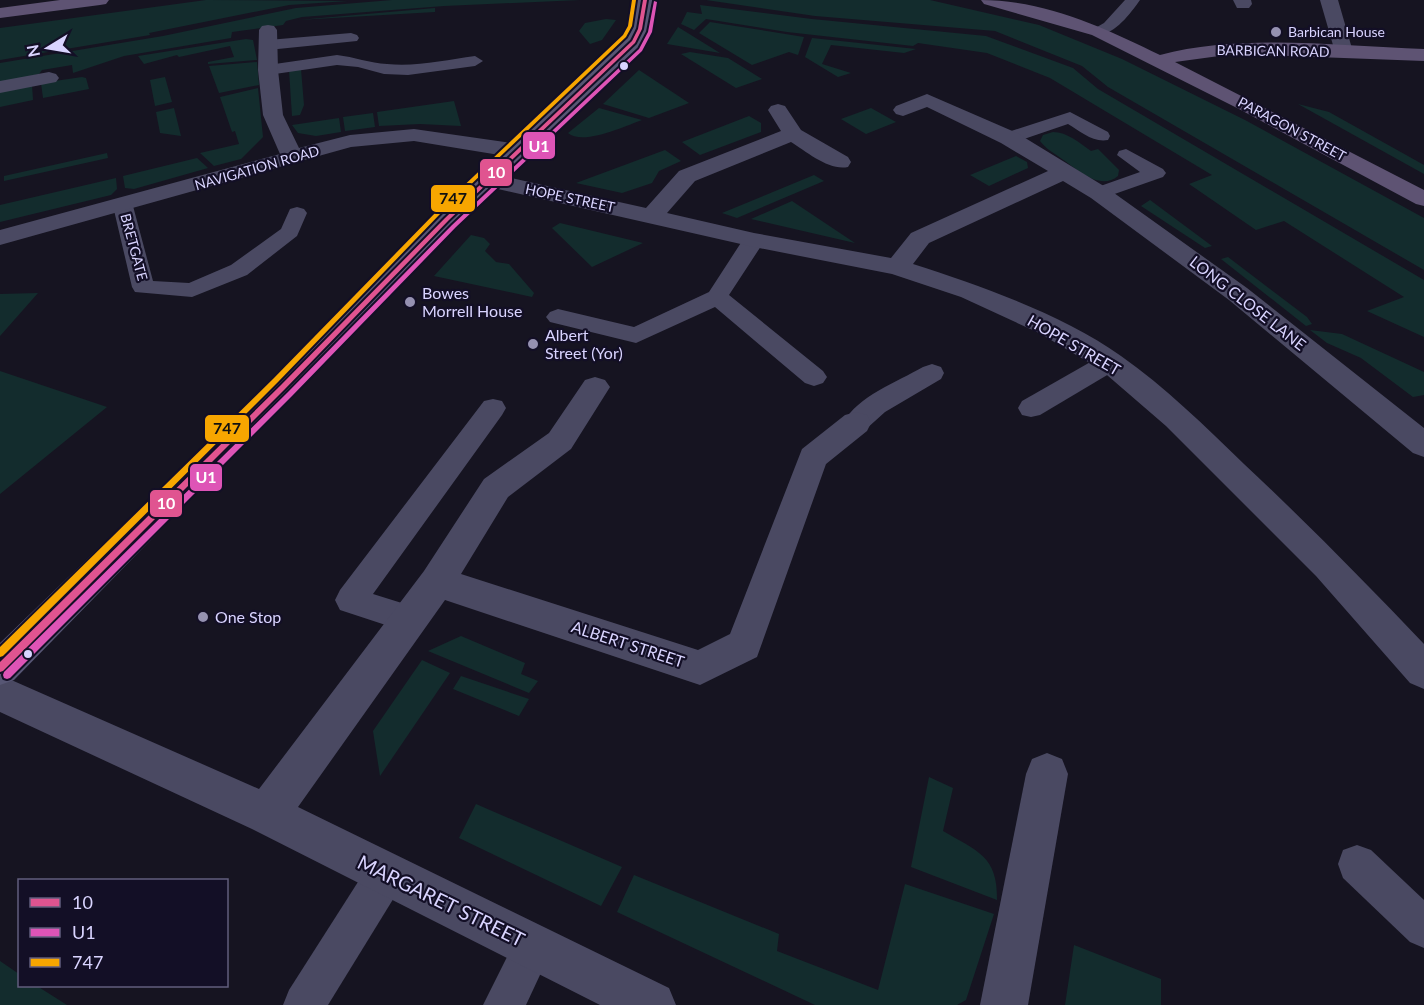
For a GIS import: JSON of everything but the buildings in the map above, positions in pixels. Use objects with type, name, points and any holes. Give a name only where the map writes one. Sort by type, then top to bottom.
[{"type":"main road","points":[[0,14],[100,0]]},
{"type":"main road","points":[[990,0],[1098,31],[1158,61]]},
{"type":"main road","name":"BARBICAN ROAD","points":[[1158,61],[1188,53],[1233,48],[1424,55]]},
{"type":"main road","name":"PARAGON STREET","points":[[1158,61],[1424,199]]},
{"type":"street","points":[[0,668],[299,371],[447,219],[634,42],[640,29],[645,0]]},
{"type":"street","points":[[1329,0],[1344,52]]},
{"type":"street","points":[[268,38],[268,70],[273,115],[292,157]]},
{"type":"street","points":[[0,87],[49,78]]},
{"type":"street","name":"LONG CLOSE LANE","points":[[903,110],[927,100],[1009,138],[1099,193],[1238,294],[1424,445]]},
{"type":"street","points":[[778,110],[793,134],[840,162]]},
{"type":"street","points":[[652,216],[687,176],[793,134]]},
{"type":"street","name":"NAVIGATION ROAD","points":[[0,238],[123,206],[350,141],[414,135],[518,152]]},
{"type":"street","points":[[897,267],[920,238],[1064,172]]},
{"type":"street","name":"HOPE STREET","points":[[489,180],[754,240],[897,267],[970,291],[1049,327],[1110,362],[1186,426],[1328,566],[1424,671]]},
{"type":"street","points":[[267,814],[437,582],[496,488],[560,441],[595,387]]},
{"type":"street","name":"ALBERT STREET","points":[[437,582],[700,668],[744,645],[813,457],[856,423]]},
{"type":"street","name":"MARGARET STREET","points":[[0,693],[267,814],[652,1005]]},
{"type":"street","points":[[1004,1005],[1047,774]]},
{"type":"lane","points":[[1098,31],[1109,26],[1132,0]]},
{"type":"lane","points":[[268,38],[351,38]]},
{"type":"lane","points":[[268,70],[337,60],[359,62],[384,69],[408,70],[475,61]]},
{"type":"lane","points":[[1009,138],[1070,117],[1101,136]]},
{"type":"lane","points":[[1099,193],[1156,173],[1126,155]]},
{"type":"lane","name":"BRETGATE","points":[[123,206],[143,287],[192,290],[239,270],[290,232],[297,213]]},
{"type":"lane","points":[[558,317],[636,334],[717,297],[754,240]]},
{"type":"lane","points":[[717,297],[814,377]]},
{"type":"lane","points":[[1031,408],[1110,362]]},
{"type":"lane","points":[[856,423],[876,405],[932,373]]},
{"type":"lane","points":[[410,619],[351,600],[493,408]]},
{"type":"lane","points":[[1357,864],[1424,928]]},
{"type":"lane","points":[[304,1005],[386,874]]},
{"type":"lane","points":[[504,1005],[533,946]]},
{"type":"green space","points":[[206,0],[348,1],[289,5],[149,33],[150,35],[0,60],[0,28]]},
{"type":"green space","points":[[392,0],[580,0],[444,6],[302,17],[286,21],[283,25],[232,32],[231,38],[124,56],[73,73],[72,65],[42,70],[39,74],[0,84],[0,63],[163,36],[296,8]]},
{"type":"green space","points":[[706,0],[930,0],[1039,25],[1122,59],[1245,120],[1424,218],[1424,270],[1108,87],[1082,66],[995,31],[815,16]]},
{"type":"green space","points":[[700,5],[812,19],[986,36],[1073,68],[1098,89],[1424,280],[1424,337],[1367,311],[1404,297],[1284,221],[1256,230],[1189,184],[1212,175],[1050,78],[987,53],[918,43],[913,46],[787,32],[706,19],[694,30],[681,24],[687,12],[702,14]]},
{"type":"green space","points":[[435,8],[435,12],[298,20]]},
{"type":"green space","points":[[606,19],[616,20],[602,40],[590,44],[579,31],[585,23]]},
{"type":"green space","points":[[710,22],[804,37],[798,55],[789,52],[752,65],[699,33]]},
{"type":"green space","points":[[678,27],[720,53],[667,44]]},
{"type":"green space","points":[[812,38],[916,49],[904,53],[831,45],[822,64],[851,73],[838,77],[805,57]]},
{"type":"green space","points":[[246,39],[253,40],[257,60],[208,64],[208,62],[234,57],[230,46],[179,57],[177,55],[144,64],[138,56]]},
{"type":"green space","points":[[690,52],[728,58],[762,79],[736,88],[681,54]]},
{"type":"green space","points":[[257,62],[259,85],[219,93],[209,66]]},
{"type":"green space","points":[[301,69],[304,105],[300,115],[292,116],[289,70]]},
{"type":"green space","points":[[639,70],[689,103],[649,118],[603,104]]},
{"type":"green space","points":[[165,77],[172,102],[155,106],[150,80]]},
{"type":"green space","points":[[86,78],[89,89],[43,98],[41,83]]},
{"type":"green space","points":[[32,85],[33,100],[0,107],[0,91]]},
{"type":"green space","points":[[258,88],[263,137],[241,159],[214,166],[200,153],[239,144],[235,131],[232,132],[220,97]]},
{"type":"green space","points":[[454,101],[461,126],[420,124],[379,126],[377,112]]},
{"type":"green space","points":[[1298,104],[1329,112],[1424,165],[1424,174]]},
{"type":"green space","points":[[174,108],[181,136],[160,133],[156,112]]},
{"type":"green space","points":[[599,108],[642,120],[594,136],[575,136],[568,133]]},
{"type":"green space","points":[[871,108],[896,122],[866,134],[841,119]]},
{"type":"green space","points":[[373,113],[375,127],[345,131],[343,117]]},
{"type":"green space","points":[[749,116],[761,123],[761,132],[700,155],[682,142]]},
{"type":"green space","points":[[339,118],[341,132],[316,136],[298,133],[292,125]]},
{"type":"green space","points":[[1053,132],[1078,141],[1091,151],[1098,149],[1119,170],[1118,176],[1111,180],[1097,180],[1075,168],[1047,149],[1040,141],[1043,135]]},
{"type":"green space","points":[[665,150],[681,161],[659,171],[652,183],[622,193],[576,183]]},
{"type":"green space","points":[[107,153],[108,158],[4,181],[4,176]]},
{"type":"green space","points":[[1016,156],[1027,162],[1028,168],[989,186],[970,175]]},
{"type":"green space","points":[[197,158],[208,168],[134,189],[125,188],[123,176]]},
{"type":"green space","points":[[814,175],[824,181],[737,218],[722,213]]},
{"type":"green space","points":[[116,178],[117,189],[111,195],[0,222],[0,205]]},
{"type":"green space","points":[[1150,200],[1212,246],[1205,248],[1141,206]]},
{"type":"green space","points":[[792,201],[855,243],[751,219]]},
{"type":"green space","points":[[560,223],[643,243],[592,267],[552,228]]},
{"type":"green space","points":[[471,235],[484,238],[490,244],[485,251],[496,262],[509,264],[534,293],[532,297],[434,276]]},
{"type":"green space","points":[[1228,257],[1307,317],[1312,324],[1306,326],[1221,259]]},
{"type":"green space","points":[[38,293],[0,336],[0,294]]},
{"type":"green space","points":[[1310,330],[1342,334],[1424,372],[1424,395],[1413,397],[1361,358],[1327,343]]},
{"type":"green space","points":[[0,371],[107,407],[0,494]]},
{"type":"green space","points":[[461,636],[525,663],[521,674],[538,681],[529,693],[428,651]]},
{"type":"green space","points":[[422,660],[450,673],[380,776],[373,731]]},
{"type":"green space","points":[[461,676],[529,699],[519,716],[453,689]]},
{"type":"green space","points":[[929,777],[953,788],[943,831],[983,856],[994,873],[997,900],[911,867]]},
{"type":"green space","points":[[476,804],[622,867],[601,906],[459,838]]},
{"type":"green space","points":[[634,875],[779,934],[777,951],[878,990],[905,884],[994,914],[966,1000],[957,1005],[815,1005],[617,912]]},
{"type":"green space","points":[[1074,945],[1161,979],[1161,1005],[1065,1005]]},
{"type":"green space","points":[[0,961],[18,973],[18,987],[39,987],[67,1005],[0,1005]]},
{"type":"transit line","name":"747","points":[[0,653],[276,380],[439,212],[625,36],[630,26],[634,0]]},
{"type":"transit line","name":"10","points":[[0,668],[283,387],[447,219],[634,42],[640,29],[645,0]]},
{"type":"transit line","name":"U1","points":[[7,675],[290,394],[454,226],[641,50],[650,32],[655,2]]},
{"type":"place","name":"Barbican House","points":[[1276,32]]},
{"type":"place","name":"Bowes Morrell House","points":[[410,302]]},
{"type":"place","name":"Albert Street (Yor)","points":[[533,344]]},
{"type":"place","name":"One Stop","points":[[203,617]]}]
